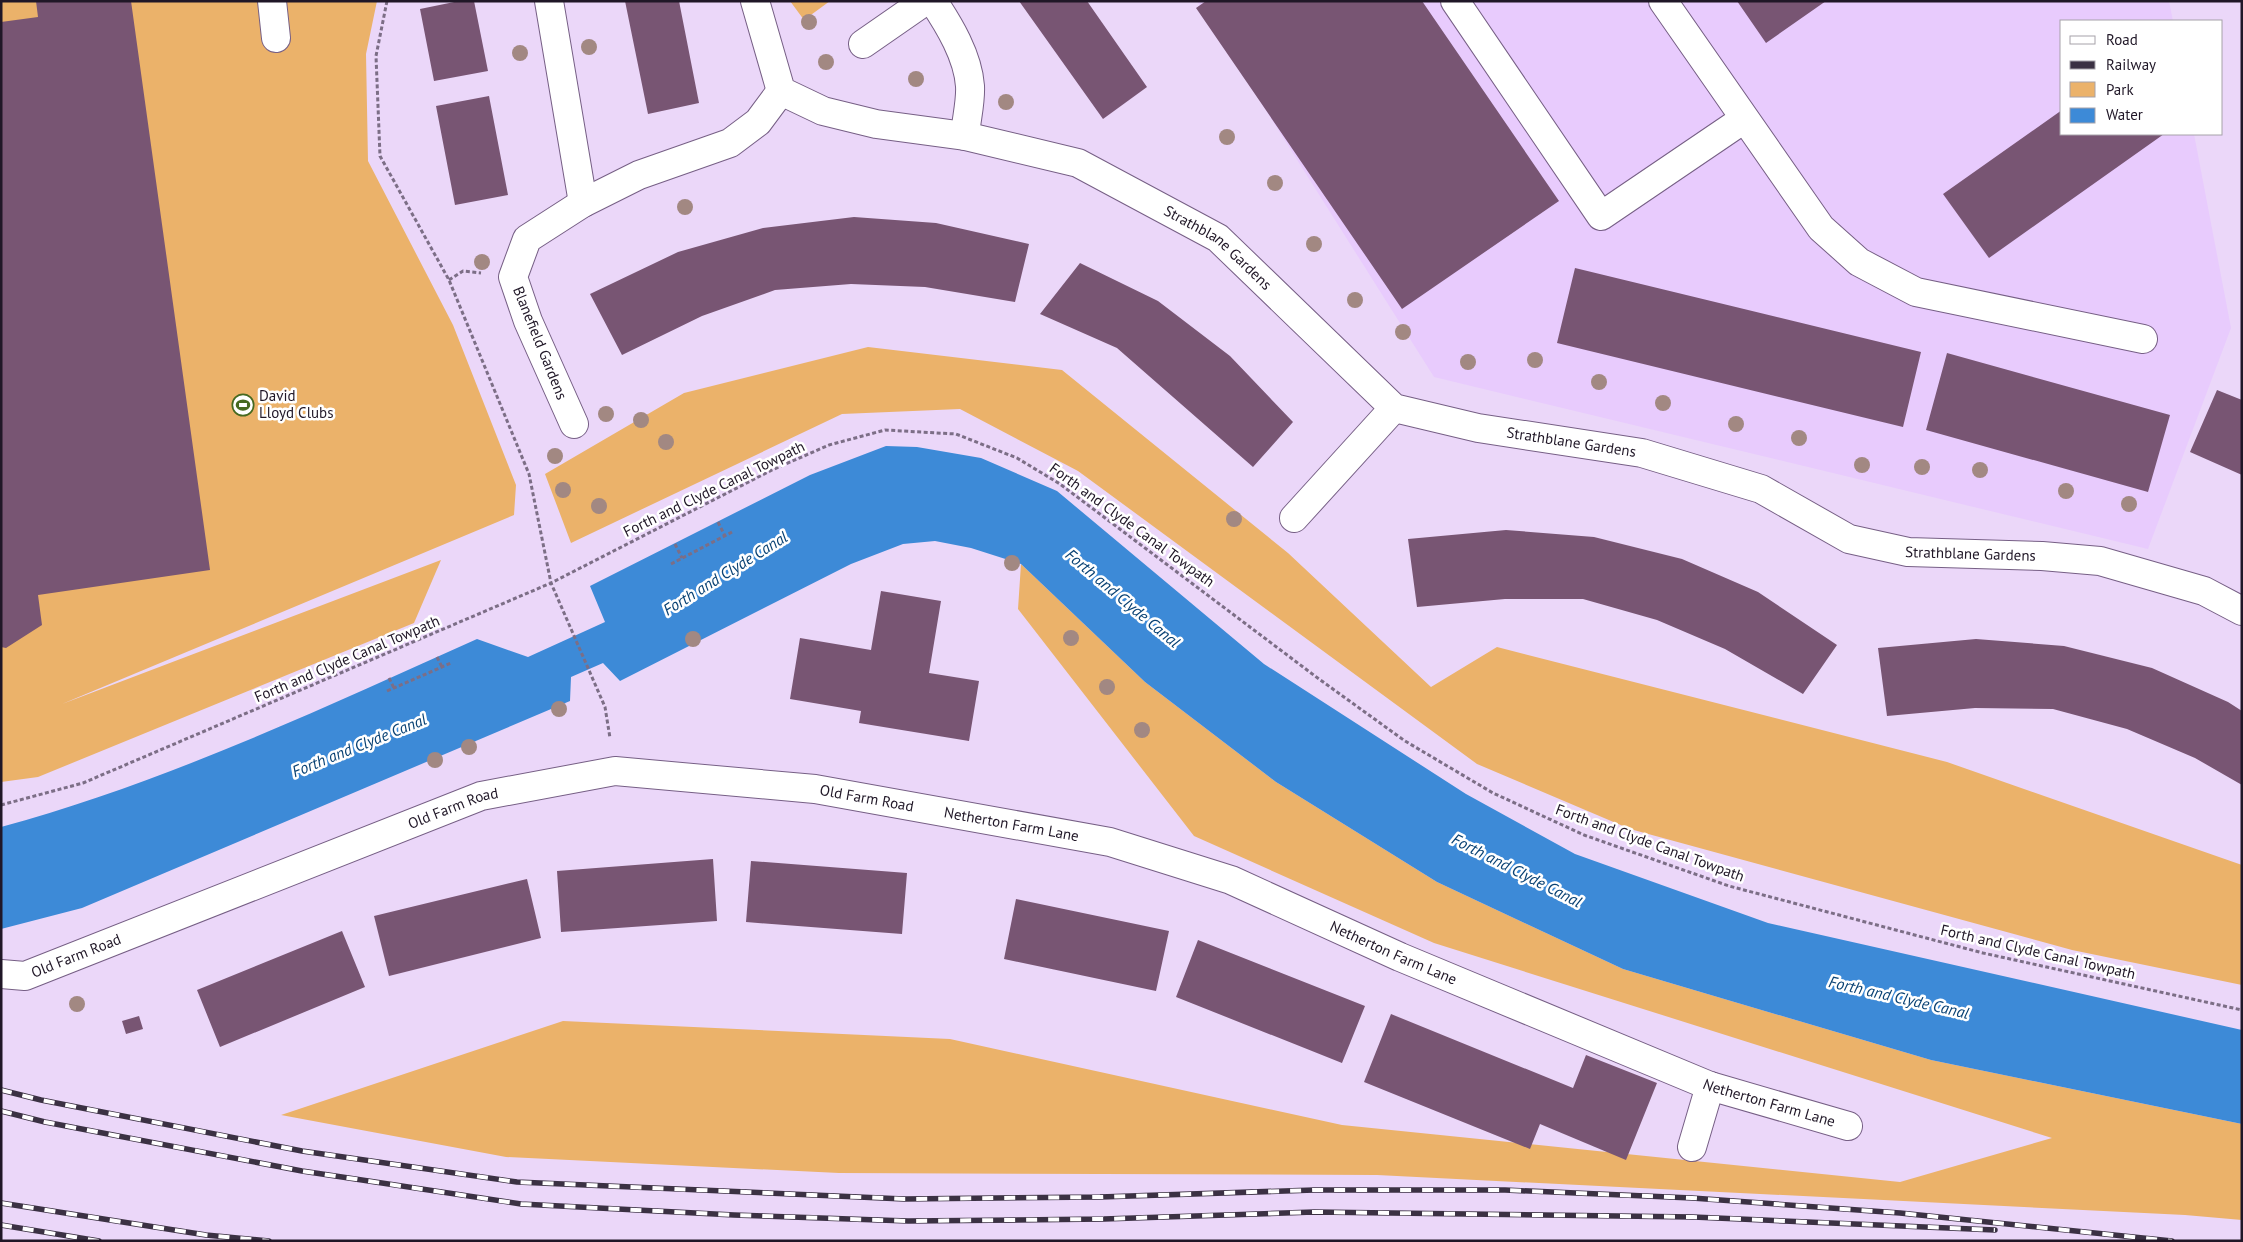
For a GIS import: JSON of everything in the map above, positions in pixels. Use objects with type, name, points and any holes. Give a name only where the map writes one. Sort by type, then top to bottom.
[{"type":"street","points":[[272,1],[276,38]]},
{"type":"street","points":[[549,1],[582,203]]},
{"type":"street","points":[[755,1],[780,91]]},
{"type":"street","points":[[863,44],[925,1]]},
{"type":"street","points":[[932,1],[958,44],[966,65],[970,86],[964,136]]},
{"type":"street","points":[[1455,1],[1601,216],[1744,119]]},
{"type":"street","points":[[1663,1],[1821,228],[1859,262],[1916,292],[2143,339]]},
{"type":"street","name":"Blanefield Gardens","points":[[574,424],[528,321],[513,277],[527,239],[582,203],[639,175],[730,142],[758,122],[780,91]]},
{"type":"street","name":"Strathblane Gardens","points":[[780,91],[823,111],[876,124],[964,136],[1078,163],[1218,238],[1394,408],[1478,428],[1642,453],[1761,489],[1849,539],[1908,552],[2042,556],[2100,561],[2204,591],[2242,611]]},
{"type":"street","points":[[1294,518],[1394,408]]},
{"type":"street","name":"Old Farm Road","points":[[1,974],[25,976],[481,796],[615,771],[815,789],[930,810]]},
{"type":"street","name":"Netherton Farm Lane","points":[[930,810],[1110,842],[1232,880],[1400,956],[1710,1086],[1848,1126]]},
{"type":"street","points":[[1692,1147],[1710,1086]]},
{"type":"path","points":[[387,1],[376,56],[380,156],[449,280],[529,474],[551,583],[589,675],[605,707],[615,771]]},
{"type":"path","name":"Forth and Clyde Canal Towpath","points":[[1,804],[83,783],[551,583],[772,470],[829,445],[885,430],[956,434],[1017,458],[1060,484],[1319,679],[1405,741],[1493,794],[1584,835],[1729,886],[1984,953],[2242,1010]]},
{"type":"path","points":[[718,522],[725,536]]},
{"type":"path","points":[[671,564],[732,532]]},
{"type":"path","points":[[675,544],[682,558]]},
{"type":"path","points":[[437,657],[442,667]]},
{"type":"path","points":[[387,691],[451,663]]},
{"type":"path","points":[[389,678],[394,688]]},
{"type":"shaded area","points":[[1197,1],[2169,1],[2173,20],[2060,20],[2060,135],[2194,135],[2231,328],[2148,549],[1434,377]]},
{"type":"green space","name":"David Lloyd Clubs","points":[[1,1],[377,1],[366,54],[368,161],[453,325],[516,485],[514,515],[62,704],[441,560],[414,623],[38,777],[1,782]]},
{"type":"green space","points":[[790,1],[830,1],[804,20]]},
{"type":"green space","points":[[868,347],[1062,370],[1288,553],[1431,687],[1497,647],[1947,762],[2242,865],[2242,985],[2072,950],[1630,829],[1477,764],[1078,471],[960,409],[842,414],[571,543],[545,474],[684,393]]},
{"type":"green space","points":[[1021,564],[1145,682],[1276,782],[1437,882],[1623,969],[1931,1060],[2242,1124],[2242,1220],[2185,1215],[1377,1175],[839,1173],[506,1157],[281,1115],[563,1021],[950,1039],[1342,1125],[1900,1182],[2052,1138],[1434,943],[1194,836],[1018,609]]},
{"type":"water","name":"Forth and Clyde Canal","points":[[886,446],[917,447],[981,458],[1057,491],[1264,664],[1466,794],[1575,854],[1768,923],[2242,1030],[2242,1124],[1931,1060],[1623,969],[1437,882],[1276,782],[1145,682],[1021,564],[971,548],[935,541],[903,544],[851,564],[620,681],[603,663],[571,677],[570,701],[82,908],[1,929],[1,827],[122,789],[183,766],[302,717],[477,639],[528,657],[605,622],[590,586],[810,475]]},
{"type":"building","points":[[36,1],[131,1],[210,570],[38,595],[42,625],[6,648],[1,647],[1,22],[38,17]]},
{"type":"building","points":[[459,1],[474,1],[488,71],[434,81],[420,9]]},
{"type":"building","points":[[625,1],[679,1],[699,103],[648,114]]},
{"type":"building","points":[[1019,1],[1087,1],[1147,87],[1103,119]]},
{"type":"building","points":[[1206,1],[1422,1],[1559,201],[1402,309],[1196,8]]},
{"type":"building","points":[[1737,1],[1826,1],[1766,43]]},
{"type":"building","points":[[489,96],[508,195],[455,205],[436,106]]},
{"type":"building","points":[[2060,111],[2060,135],[2163,135],[1989,258],[1943,194]]},
{"type":"building","points":[[854,217],[936,223],[1029,244],[1015,302],[925,287],[851,284],[775,290],[702,316],[622,355],[590,294],[678,252],[763,228]]},
{"type":"building","points":[[1080,263],[1158,301],[1230,356],[1293,422],[1253,467],[1117,348],[1040,314]]},
{"type":"building","points":[[1575,268],[1921,352],[1903,427],[1557,343]]},
{"type":"building","points":[[1947,353],[2170,415],[2148,492],[1926,430]]},
{"type":"building","points":[[2217,390],[2242,400],[2242,475],[2190,452]]},
{"type":"building","points":[[1506,530],[1594,537],[1682,559],[1758,592],[1837,645],[1803,694],[1725,649],[1657,620],[1583,599],[1505,599],[1417,607],[1408,539]]},
{"type":"building","points":[[881,591],[941,601],[929,673],[979,681],[969,741],[859,723],[861,711],[790,699],[800,638],[871,650]]},
{"type":"building","points":[[1976,639],[2064,646],[2152,668],[2228,702],[2242,711],[2242,785],[2195,758],[2127,729],[2053,709],[1975,708],[1887,716],[1878,648]]},
{"type":"building","points":[[713,859],[717,921],[561,932],[557,871]]},
{"type":"building","points":[[751,861],[907,873],[902,934],[746,922]]},
{"type":"building","points":[[527,879],[541,938],[389,976],[374,916]]},
{"type":"building","points":[[1016,899],[1169,931],[1156,991],[1004,959]]},
{"type":"building","points":[[342,931],[365,987],[220,1047],[197,990]]},
{"type":"building","points":[[1198,940],[1365,1006],[1342,1063],[1176,997]]},
{"type":"building","points":[[1391,1014],[1573,1088],[1586,1055],[1657,1083],[1626,1160],[1540,1124],[1530,1149],[1364,1082]]},
{"type":"building","points":[[139,1016],[143,1029],[126,1034],[122,1021]]},
{"type":"railway","points":[[1,1090],[41,1100],[302,1151],[517,1182],[904,1199],[1100,1197],[1314,1190],[1505,1190],[1692,1198],[1900,1213],[2172,1241]]},
{"type":"railway","points":[[1,1111],[45,1122],[302,1171],[521,1204],[734,1215],[908,1221],[1104,1219],[1314,1212],[1693,1217],[1995,1230]]},
{"type":"railway","points":[[1,1203],[206,1235],[269,1241]]},
{"type":"railway","points":[[1,1225],[99,1241]]},
{"type":"place","name":"David Lloyd Clubs","points":[[243,405]]}]
